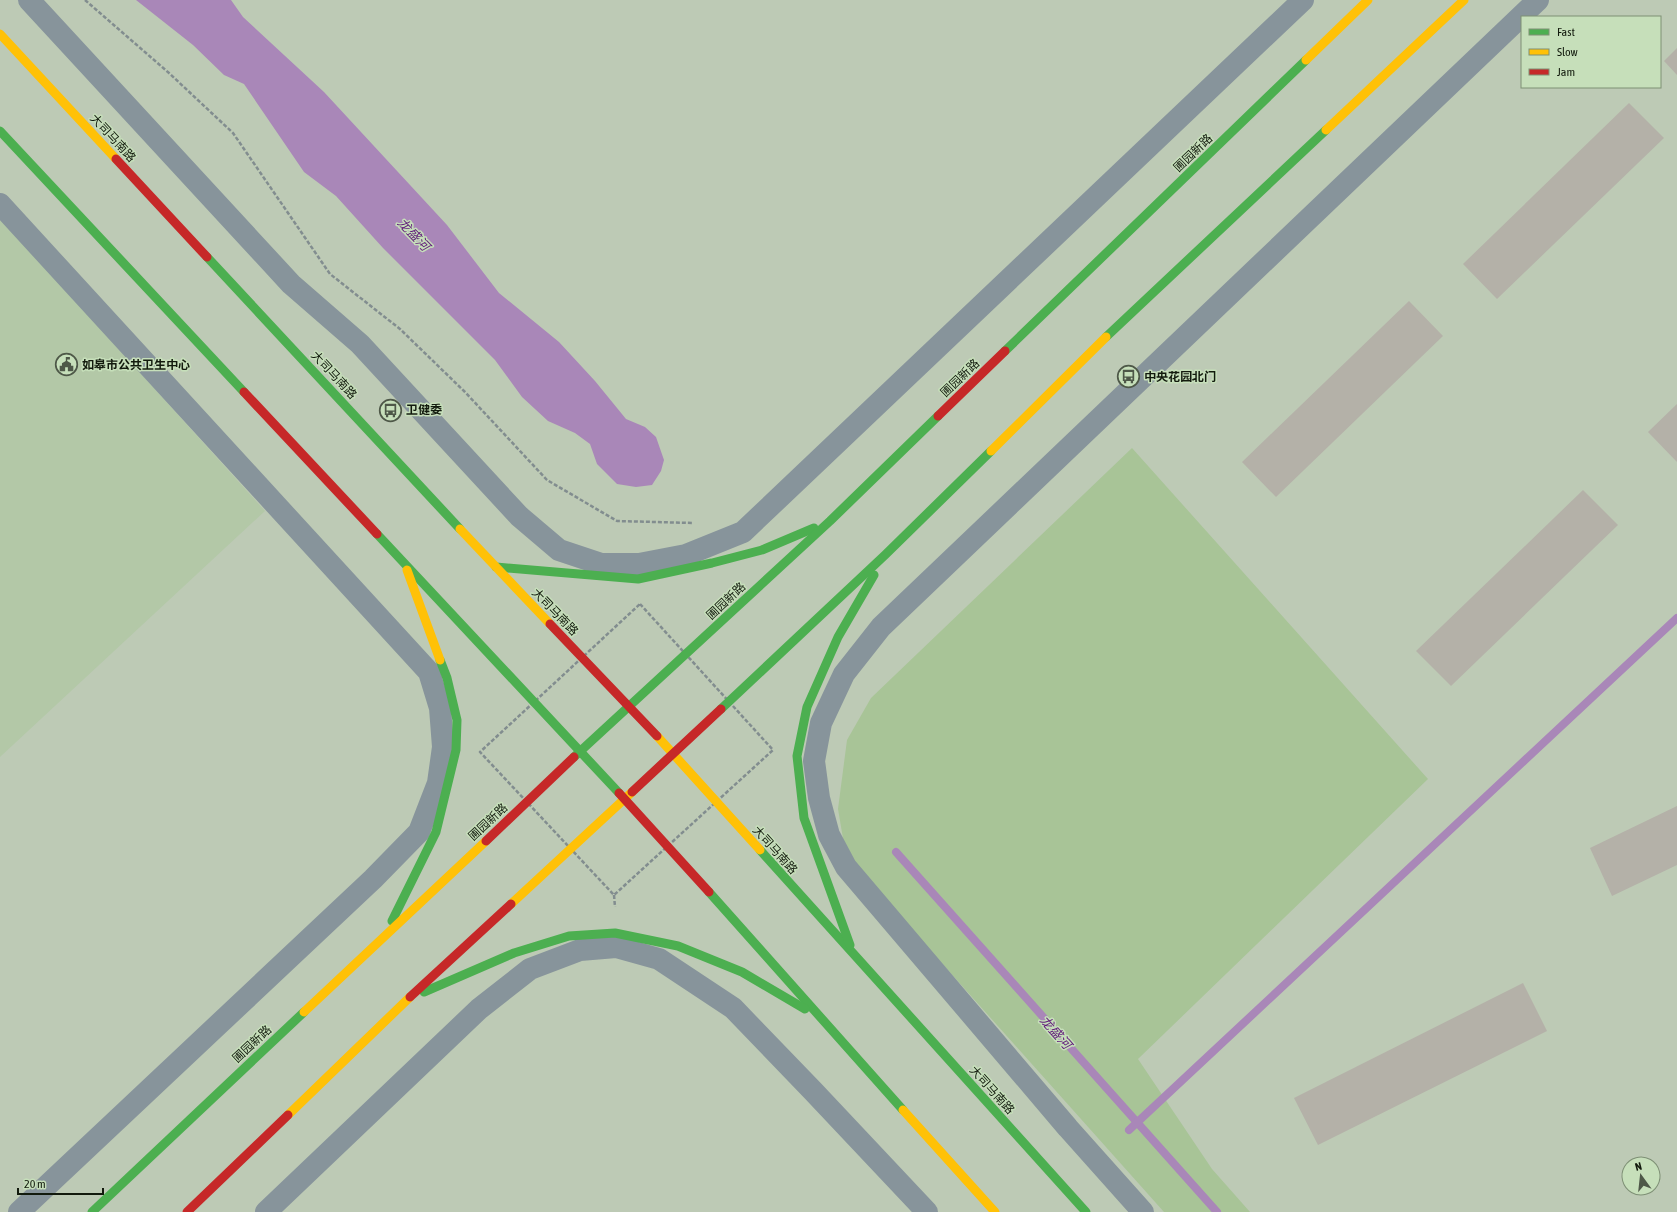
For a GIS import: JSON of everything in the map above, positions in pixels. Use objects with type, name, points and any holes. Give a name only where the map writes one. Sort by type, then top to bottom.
[{"type":"street","points":[[29,0],[291,284],[360,344],[519,516],[559,550],[601,564],[639,564],[686,555],[743,532],[1303,0]]},
{"type":"street","name":"圃园新路","points":[[92,1212],[385,934],[830,521],[1368,0]]},
{"type":"street","points":[[187,1212],[408,999],[625,799],[885,555],[1104,339],[1464,0]]},
{"type":"street","points":[[1521,16],[1538,0]]},
{"type":"street","points":[[1143,1212],[1068,1128],[846,867],[829,835],[819,798],[814,762],[821,723],[844,674],[881,627],[1521,16]]},
{"type":"street","name":"大司马南路","points":[[0,34],[496,567],[673,753],[1086,1212]]},
{"type":"street","points":[[0,131],[581,751],[995,1212]]},
{"type":"street","points":[[0,204],[429,672],[440,708],[443,747],[438,783],[419,832],[373,879],[19,1212]]},
{"type":"street","points":[[496,567],[638,579],[712,563],[762,550],[830,521]]},
{"type":"street","points":[[854,955],[804,818],[797,756],[807,707],[838,636],[885,555]]},
{"type":"street","points":[[385,934],[436,832],[456,750],[457,720],[447,678],[403,561]]},
{"type":"street","points":[[408,999],[514,953],[569,936],[615,933],[678,946],[742,972],[821,1018]]},
{"type":"street","points":[[266,1212],[479,1009],[530,969],[580,950],[616,946],[659,959],[733,1008],[927,1212]]},
{"type":"path","points":[[85,0],[169,73],[233,133],[330,274],[400,329],[465,392],[547,480],[617,521],[694,523]]},
{"type":"path","points":[[640,604],[773,750],[614,895],[480,752],[582,658],[640,604]]},
{"type":"shaded area","name":"如皋市公共卫生中心","points":[[0,218],[265,511],[0,757]]},
{"type":"shaded area","points":[[1132,448],[1428,779],[1138,1059],[1212,1169],[1250,1212],[1164,1212],[846,856],[838,809],[847,740],[871,698]]},
{"type":"water","points":[[136,0],[231,0],[243,17],[324,92],[447,225],[499,293],[559,342],[595,381],[626,419],[645,427],[656,437],[664,460],[661,471],[652,485],[636,487],[617,484],[597,464],[590,444],[575,433],[548,421],[522,397],[495,360],[383,248],[336,196],[304,172],[244,84],[224,75],[193,45]]},
{"type":"building","points":[[1677,48],[1677,75],[1664,61]]},
{"type":"building","points":[[1629,103],[1664,138],[1497,299],[1463,264]]},
{"type":"building","points":[[1409,301],[1443,336],[1276,497],[1242,462]]},
{"type":"building","points":[[1677,404],[1677,462],[1648,432]]},
{"type":"building","points":[[1583,490],[1618,525],[1451,686],[1416,651]]},
{"type":"building","points":[[1677,806],[1677,865],[1612,896],[1590,848]]},
{"type":"building","points":[[1523,983],[1547,1031],[1318,1145],[1294,1098]]},
{"type":"waterway","points":[[1129,1130],[1677,618]]},
{"type":"waterway","name":"龙盛河","points":[[896,852],[1217,1212]]},
{"type":"traffic: fast","points":[[1005,351],[1306,60]]},
{"type":"traffic: fast","points":[[1106,337],[1326,130]]},
{"type":"traffic: fast","points":[[0,131],[244,392]]},
{"type":"traffic: fast","points":[[207,257],[460,529]]},
{"type":"traffic: fast","points":[[574,757],[830,521],[938,416]]},
{"type":"traffic: fast","points":[[721,709],[885,555],[991,451]]},
{"type":"traffic: fast","points":[[496,567],[638,579],[712,563],[762,550],[814,528]]},
{"type":"traffic: fast","points":[[377,534],[619,793]]},
{"type":"traffic: fast","points":[[850,945],[804,818],[797,756],[807,707],[838,637],[874,575]]},
{"type":"traffic: fast","points":[[392,921],[436,832],[456,750],[457,720],[447,678],[440,660]]},
{"type":"traffic: fast","points":[[760,850],[1086,1212]]},
{"type":"traffic: fast","points":[[709,892],[903,1110]]},
{"type":"traffic: fast","points":[[424,992],[514,953],[569,936],[615,933],[678,946],[742,972],[805,1009]]},
{"type":"traffic: fast","points":[[92,1212],[304,1012]]},
{"type":"traffic: slow","points":[[1306,60],[1368,0]]},
{"type":"traffic: slow","points":[[1326,130],[1464,0]]},
{"type":"traffic: slow","points":[[0,34],[116,159]]},
{"type":"traffic: slow","points":[[991,451],[1106,337]]},
{"type":"traffic: slow","points":[[460,529],[550,624]]},
{"type":"traffic: slow","points":[[407,570],[440,660]]},
{"type":"traffic: slow","points":[[657,736],[760,850]]},
{"type":"traffic: slow","points":[[511,904],[632,792]]},
{"type":"traffic: slow","points":[[304,1012],[486,841]]},
{"type":"traffic: slow","points":[[288,1115],[410,997]]},
{"type":"traffic: slow","points":[[903,1110],[995,1212]]},
{"type":"traffic: jam","points":[[116,159],[207,257]]},
{"type":"traffic: jam","points":[[938,416],[1005,351]]},
{"type":"traffic: jam","points":[[244,392],[377,534]]},
{"type":"traffic: jam","points":[[550,624],[657,736]]},
{"type":"traffic: jam","points":[[632,792],[721,709]]},
{"type":"traffic: jam","points":[[486,841],[574,757]]},
{"type":"traffic: jam","points":[[619,793],[709,892]]},
{"type":"traffic: jam","points":[[410,997],[511,904]]},
{"type":"traffic: jam","points":[[187,1212],[288,1115]]},
{"type":"place","name":"如皋市公共卫生中心","points":[[66,365]]},
{"type":"place","name":"中央花园北门","points":[[1129,377]]},
{"type":"place","name":"卫健委","points":[[391,410]]}]
